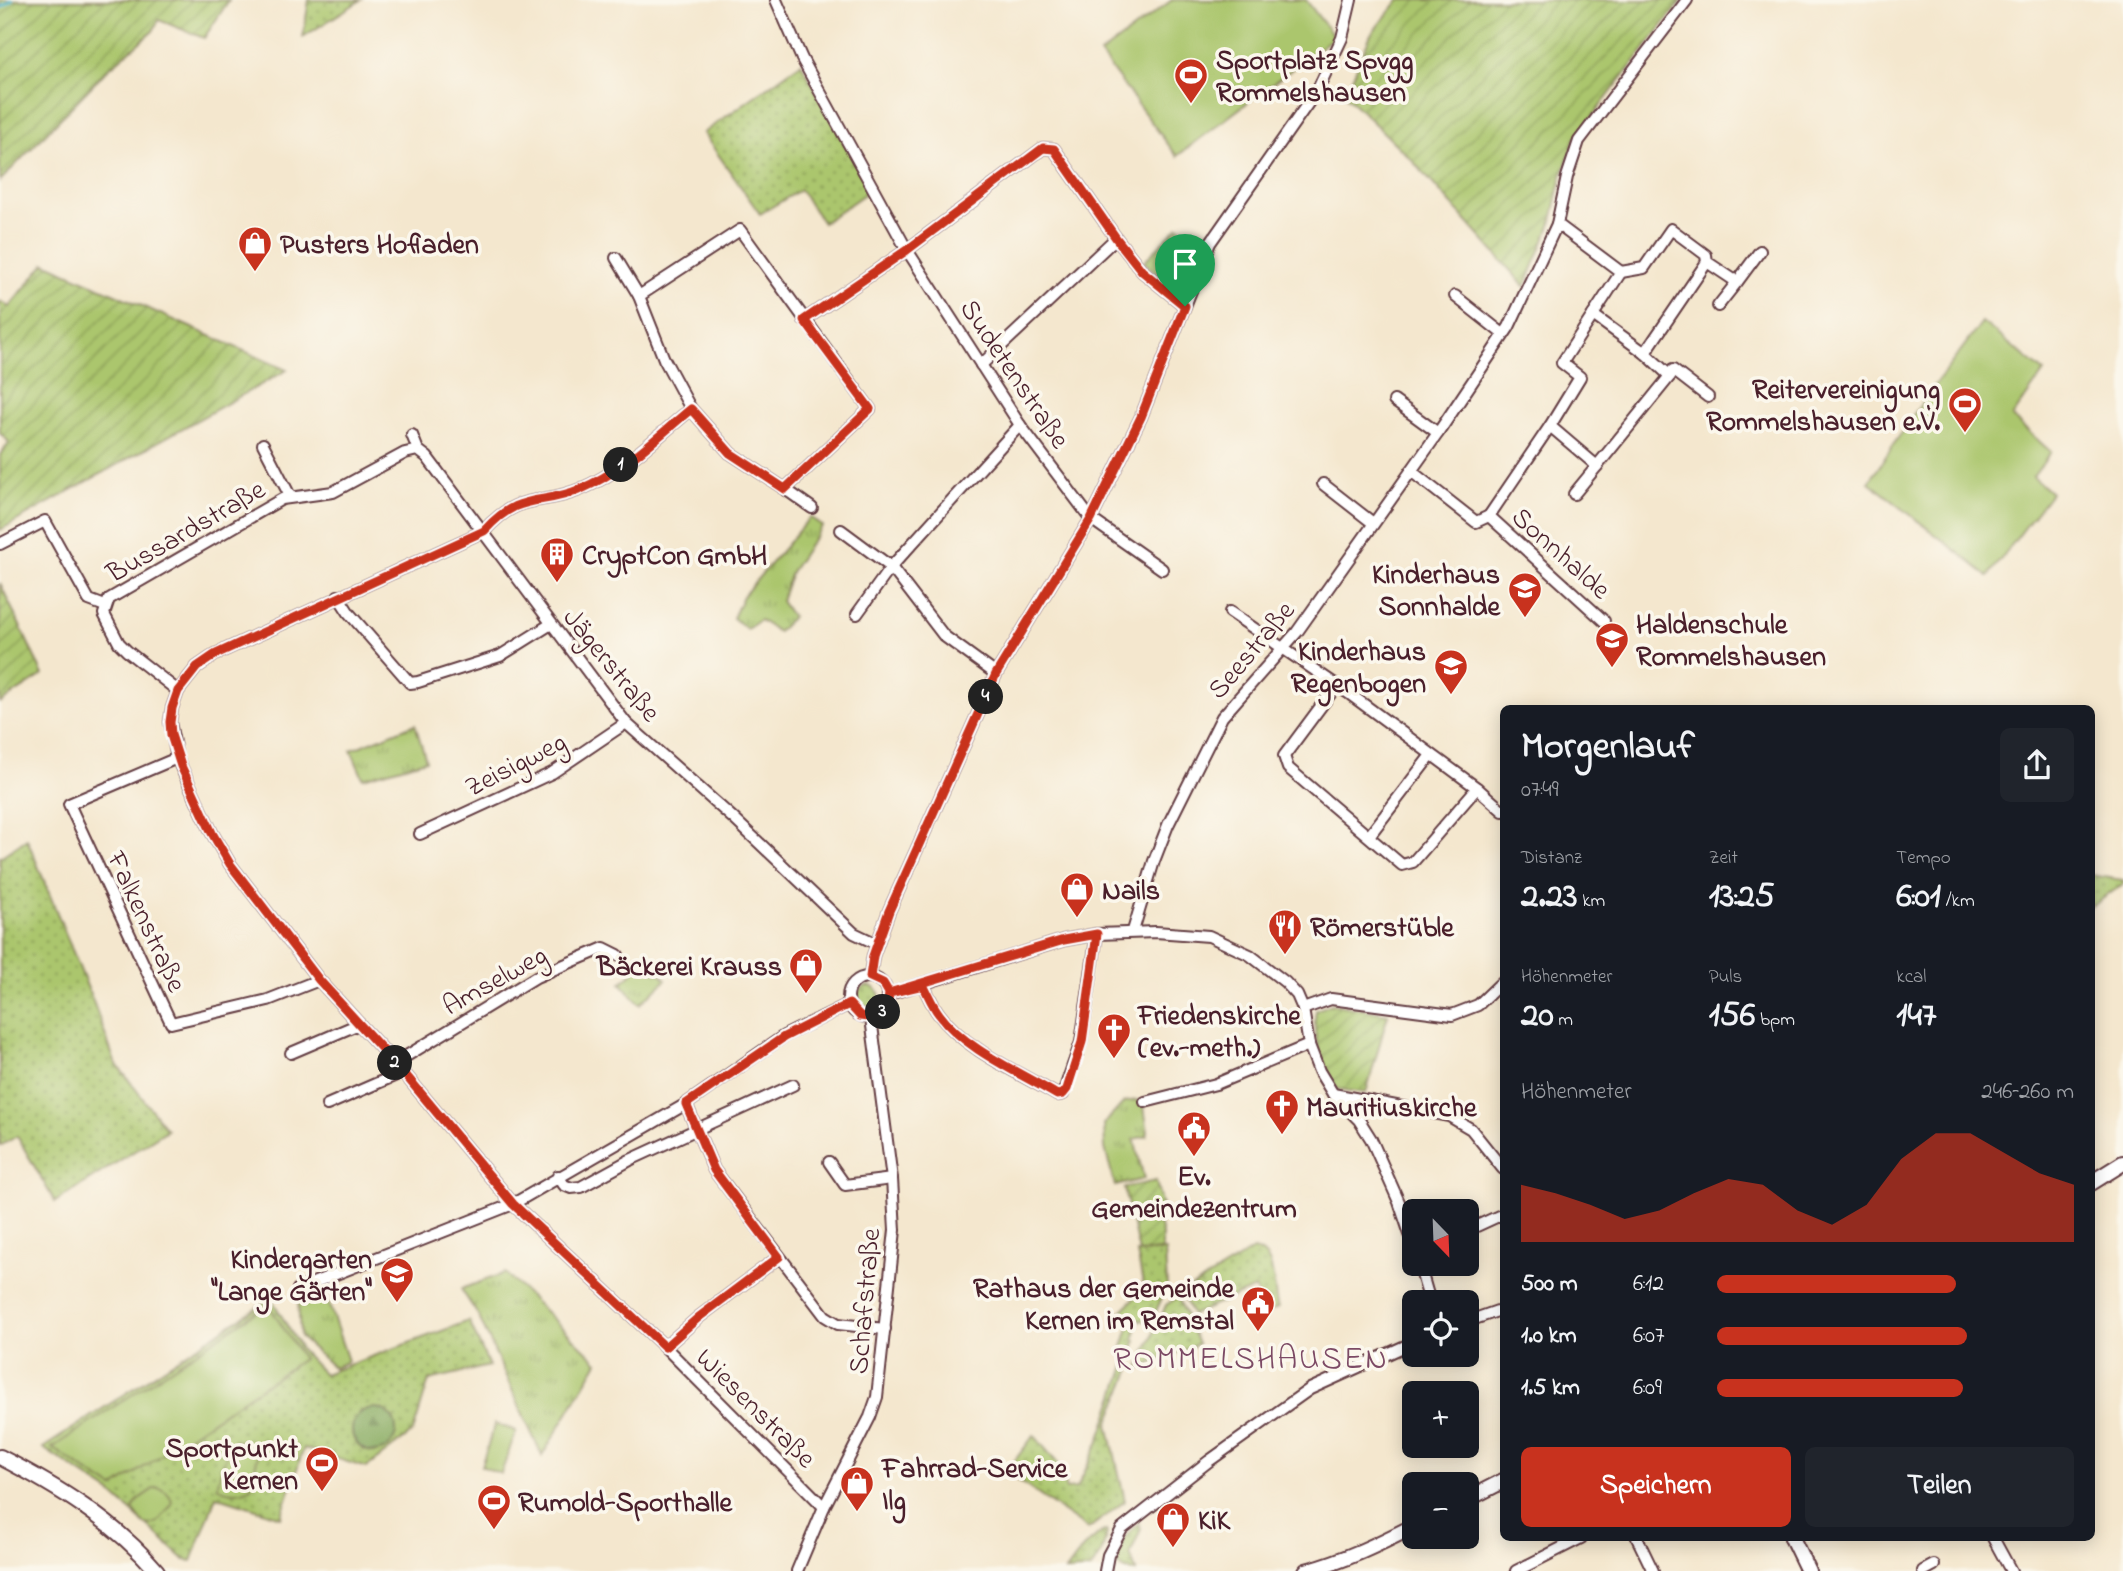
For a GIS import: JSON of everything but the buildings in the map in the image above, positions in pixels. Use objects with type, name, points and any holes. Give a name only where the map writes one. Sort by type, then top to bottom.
[{"type":"street","name":"Sudetenstraße","points":[[776,0],[802,59],[907,250],[1020,425],[1091,519],[1162,569]]},
{"type":"street","points":[[870,977],[877,944],[893,902],[996,674],[1091,519],[1141,417],[1210,243],[1318,89],[1342,38],[1351,0]]},
{"type":"street","name":"Seestraße","points":[[1133,931],[1168,825],[1222,717],[1285,648],[1438,433],[1503,334],[1557,224],[1567,177],[1579,141],[1687,0]]},
{"type":"street","points":[[804,320],[907,250],[1043,148],[1054,149],[1142,271],[1185,306]]},
{"type":"street","points":[[1557,224],[1621,272]]},
{"type":"street","points":[[1644,353],[1707,262],[1706,255],[1671,229],[1644,268],[1621,272],[1593,314],[1670,376]]},
{"type":"street","points":[[639,296],[740,230],[774,274],[804,320],[870,409],[785,489]]},
{"type":"street","points":[[981,365],[1116,238]]},
{"type":"street","points":[[1718,306],[1760,251]]},
{"type":"street","points":[[616,258],[639,296],[664,359],[691,409],[730,453],[812,508]]},
{"type":"street","points":[[1707,262],[1737,282]]},
{"type":"street","points":[[1455,296],[1503,334]]},
{"type":"street","name":"Sonnhalde","points":[[1411,471],[1476,522],[1489,516],[1580,377],[1562,363],[1593,314]]},
{"type":"street","points":[[1574,494],[1673,370],[1709,397]]},
{"type":"street","points":[[1394,401],[1438,433]]},
{"type":"street","name":"Wiesenstraße","points":[[691,409],[632,457],[593,483],[567,494],[528,500],[513,506],[484,531],[216,654],[197,667],[178,691],[170,722],[177,758],[212,833],[230,864],[319,980],[399,1067],[513,1204],[665,1347],[824,1507]]},
{"type":"street","points":[[857,614],[891,567],[1020,425]]},
{"type":"street","points":[[1550,426],[1597,466]]},
{"type":"street","name":"Jägerstraße","points":[[412,435],[418,450],[427,457],[484,531],[626,723],[733,818],[853,933],[877,944]]},
{"type":"street","name":"Bussardstraße","points":[[263,444],[290,496]]},
{"type":"street","name":"Bussardstraße","points":[[178,691],[119,643],[104,614],[109,599],[282,499],[333,492],[405,453],[418,450]]},
{"type":"street","points":[[1323,484],[1373,523]]},
{"type":"street","name":"Sonnhalde","points":[[1489,516],[1604,621]]},
{"type":"street","name":"Bussardstraße","points":[[0,544],[45,521],[89,600],[105,606]]},
{"type":"street","points":[[841,530],[891,567],[944,636],[996,674]]},
{"type":"street","points":[[338,596],[349,613],[410,683],[500,656],[551,624]]},
{"type":"street","points":[[1230,612],[1285,648],[1477,788],[1500,808]]},
{"type":"street","points":[[1336,686],[1284,756],[1288,768],[1402,865],[1413,862],[1477,788]]},
{"type":"street","name":"Zeisigweg","points":[[420,834],[552,773],[626,723]]},
{"type":"street","points":[[1369,836],[1432,755]]},
{"type":"street","name":"Falkenstraße","points":[[177,758],[69,804],[171,1023],[268,1000],[319,980]]},
{"type":"street","points":[[889,993],[923,985],[1064,940],[1097,934],[1133,931],[1209,936],[1250,955],[1285,982],[1297,995],[1303,1009],[1309,1045],[1319,1071],[1333,1094],[1359,1120],[1371,1139],[1402,1211]]},
{"type":"street","points":[[923,985],[939,1014],[957,1032],[980,1049],[1057,1095],[1063,1094],[1082,1042],[1097,934]]},
{"type":"street","name":"Amselweg","points":[[327,1105],[399,1067],[536,977],[604,948],[618,955]]},
{"type":"street","points":[[870,977],[883,983],[889,993],[889,1003],[884,1011],[871,1018],[860,1016],[849,1004],[848,995],[858,979],[870,977]]},
{"type":"street","points":[[1303,1009],[1331,999],[1452,1015],[1478,1005],[1500,984]]},
{"type":"street","points":[[298,1289],[513,1204],[686,1104],[784,1037],[849,1004]]},
{"type":"street","name":"Schafstraße","points":[[797,1571],[824,1507],[870,1417],[877,1397],[895,1230],[892,1180],[871,1018]]},
{"type":"street","points":[[291,1053],[359,1024]]},
{"type":"street","points":[[1145,1102],[1216,1084],[1309,1045]]},
{"type":"street","points":[[558,1176],[564,1185],[571,1188],[581,1187],[630,1160],[793,1085]]},
{"type":"street","points":[[1333,1094],[1449,1116],[1471,1129],[1500,1166]]},
{"type":"street","points":[[686,1104],[714,1170],[825,1316],[838,1324],[885,1329]]},
{"type":"street","points":[[829,1163],[845,1185],[892,1180]]},
{"type":"street","points":[[2095,1180],[2122,1164]]},
{"type":"street","points":[[1479,1225],[1500,1215]]},
{"type":"street","points":[[665,1347],[699,1317],[779,1257]]},
{"type":"street","points":[[1479,1317],[1500,1310]]},
{"type":"street","points":[[1105,1571],[1108,1555],[1122,1529],[1209,1461],[1310,1390],[1402,1348]]},
{"type":"street","points":[[0,1457],[66,1492],[102,1520],[157,1571]]},
{"type":"street","points":[[1479,1493],[1500,1483]]},
{"type":"street","points":[[1307,1571],[1377,1545],[1402,1532]]},
{"type":"street","points":[[1516,1571],[1575,1541]]},
{"type":"street","points":[[1638,1541],[1653,1571]]},
{"type":"street","points":[[1793,1541],[1808,1571]]},
{"type":"street","points":[[1995,1541],[2011,1571]]},
{"type":"street","points":[[1923,1571],[1934,1565]]},
{"type":"green space","points":[[0,0],[229,0],[204,38],[159,20],[153,31],[107,70],[0,181]]},
{"type":"green space","points":[[309,0],[361,0],[303,37]]},
{"type":"green space","name":"Sportplatz Spvgg Rommelshausen","points":[[1172,0],[1306,0],[1334,37],[1177,156],[1100,54]]},
{"type":"green space","points":[[1399,0],[1682,0],[1575,139],[1562,176],[1552,221],[1525,287],[1411,159],[1345,95],[1371,34]]},
{"type":"green space","points":[[801,63],[870,190],[823,223],[800,190],[760,214],[703,133]]},
{"type":"green space","points":[[1178,226],[1202,241],[1176,291],[1144,262]]},
{"type":"green space","points":[[45,263],[287,370],[0,530],[0,455],[9,442],[0,433],[0,301],[9,307]]},
{"type":"green space","name":"Reitervereinigung Rommelshausen e.V.","points":[[1982,322],[2044,372],[2012,417],[2051,452],[2033,477],[2051,493],[1988,576],[1869,482],[1913,415]]},
{"type":"green space","points":[[810,517],[822,526],[791,572],[781,601],[792,617],[778,632],[760,620],[747,629],[733,618],[743,596]]},
{"type":"green space","points":[[0,583],[43,675],[0,703]]},
{"type":"green space","points":[[415,724],[426,760],[363,778],[351,750]]},
{"type":"green space","points":[[27,839],[115,1062],[167,1130],[55,1202],[17,1136],[0,1146],[0,857]]},
{"type":"green space","points":[[2095,876],[2123,880],[2123,884],[2095,904]]},
{"type":"green space","points":[[648,959],[666,980],[640,1004],[621,983]]},
{"type":"green space","points":[[868,986],[879,993],[880,998],[873,1009],[868,1010],[857,1003],[856,998],[863,987]]},
{"type":"green space","points":[[1332,1004],[1388,1014],[1366,1093],[1337,1089],[1323,1061],[1315,1031],[1316,1010]]},
{"type":"green space","points":[[1137,1100],[1144,1107],[1148,1132],[1147,1136],[1134,1139],[1144,1179],[1115,1186],[1105,1148],[1104,1124],[1124,1102]]},
{"type":"green space","points":[[1156,1181],[1163,1211],[1157,1214],[1162,1234],[1162,1250],[1139,1252],[1124,1188]]},
{"type":"green space","points":[[1253,1250],[1267,1258],[1273,1273],[1278,1308],[1266,1313],[1255,1288],[1192,1315],[1182,1293]]},
{"type":"green space","points":[[1165,1251],[1167,1286],[1152,1321],[1138,1320],[1136,1340],[1130,1355],[1133,1364],[1108,1424],[1125,1501],[1088,1529],[1006,1472],[1034,1435],[1059,1465],[1066,1489],[1077,1488],[1099,1441],[1126,1363],[1122,1351],[1130,1324],[1118,1314],[1144,1289],[1137,1253]]},
{"type":"green space","points":[[505,1273],[598,1362],[542,1456],[478,1315],[461,1289]]},
{"type":"green space","points":[[323,1287],[348,1361],[334,1368],[300,1337],[298,1297]]},
{"type":"green space","points":[[1178,1297],[1198,1344],[1138,1369],[1166,1305]]},
{"type":"green space","points":[[271,1298],[302,1351],[324,1374],[469,1321],[489,1366],[429,1380],[413,1432],[366,1468],[304,1448],[281,1517],[216,1496],[192,1561],[185,1560],[111,1493],[43,1448]]},
{"type":"green space","points":[[268,1304],[303,1359],[113,1488],[52,1448]]},
{"type":"green space","points":[[374,1408],[389,1415],[396,1430],[389,1445],[374,1452],[359,1445],[352,1430],[359,1415]]},
{"type":"green space","points":[[495,1424],[516,1431],[501,1474],[481,1466]]},
{"type":"green space","points":[[241,1441],[258,1454],[251,1487],[234,1492],[218,1487],[218,1482],[230,1444]]},
{"type":"green space","points":[[155,1488],[167,1493],[172,1504],[158,1522],[144,1524],[133,1509],[139,1499]]},
{"type":"green space","points":[[1139,1523],[1141,1529],[1130,1554],[1136,1571],[1126,1570],[1117,1565],[1118,1552],[1126,1537]]},
{"type":"green space","points":[[1106,1531],[1102,1551],[1091,1569],[1066,1571],[1083,1548]]},
{"type":"waterway","points":[[0,8],[12,0]]},
{"type":"place","name":"Sportplatz Spvgg Rommelshausen","points":[[1191,105]]},
{"type":"place","name":"Pusters Hofladen","points":[[255,273]]},
{"type":"place","name":"Reitervereinigung Rommelshausen e.V.","points":[[1965,434]]},
{"type":"place","name":"CryptCon GmbH","points":[[557,584]]},
{"type":"place","name":"Kinderhaus Sonnhalde","points":[[1525,619]]},
{"type":"place","name":"Haldenschule Rommelshausen","points":[[1612,669]]},
{"type":"place","name":"Kinderhaus Regenbogen","points":[[1451,696]]},
{"type":"place","name":"Nails","points":[[1077,919]]},
{"type":"place","name":"Römerstüble","points":[[1285,956]]},
{"type":"place","name":"Bäckerei Krauss","points":[[806,995]]},
{"type":"place","name":"Friedenskirche (ev.-meth.)","points":[[1114,1060]]},
{"type":"place","name":"Mauritiuskirche","points":[[1282,1136]]},
{"type":"place","name":"Ev. Gemeindezentrum","points":[[1194,1158]]},
{"type":"place","name":"Kindergarten \"Lange Gärten\"","points":[[397,1304]]},
{"type":"place","name":"Rathaus der Gemeinde Kernen im Remstal","points":[[1258,1333]]},
{"type":"place","name":"Sportpunkt Kernen","points":[[322,1493]]},
{"type":"place","name":"Fahrrad-Service Ilg","points":[[857,1513]]},
{"type":"place","name":"Rumold-Sporthalle","points":[[494,1531]]},
{"type":"place","name":"KiK","points":[[1173,1549]]},
{"type":"district","name":"ROMMELSHAUSEN","points":[[1251,1357]]},
{"type":"route","points":[[1185,306],[1141,417],[1091,519],[996,674],[889,911],[873,956],[870,977],[883,983],[889,993],[923,985],[939,1014],[980,1049],[1057,1095],[1063,1094],[1067,1089],[1082,1042],[1097,934],[1064,940],[889,993],[889,1003],[876,1017],[860,1016],[849,1004],[784,1037],[686,1104],[714,1170],[779,1257],[699,1317],[665,1347],[513,1204],[403,1072],[319,980],[257,902],[212,833],[177,758],[170,722],[178,691],[197,667],[216,654],[484,531],[513,506],[528,500],[567,494],[593,483],[632,457],[691,409],[730,453],[785,489],[870,409],[804,320],[907,250],[1043,148],[1054,149],[1142,271],[1185,306]]}]
